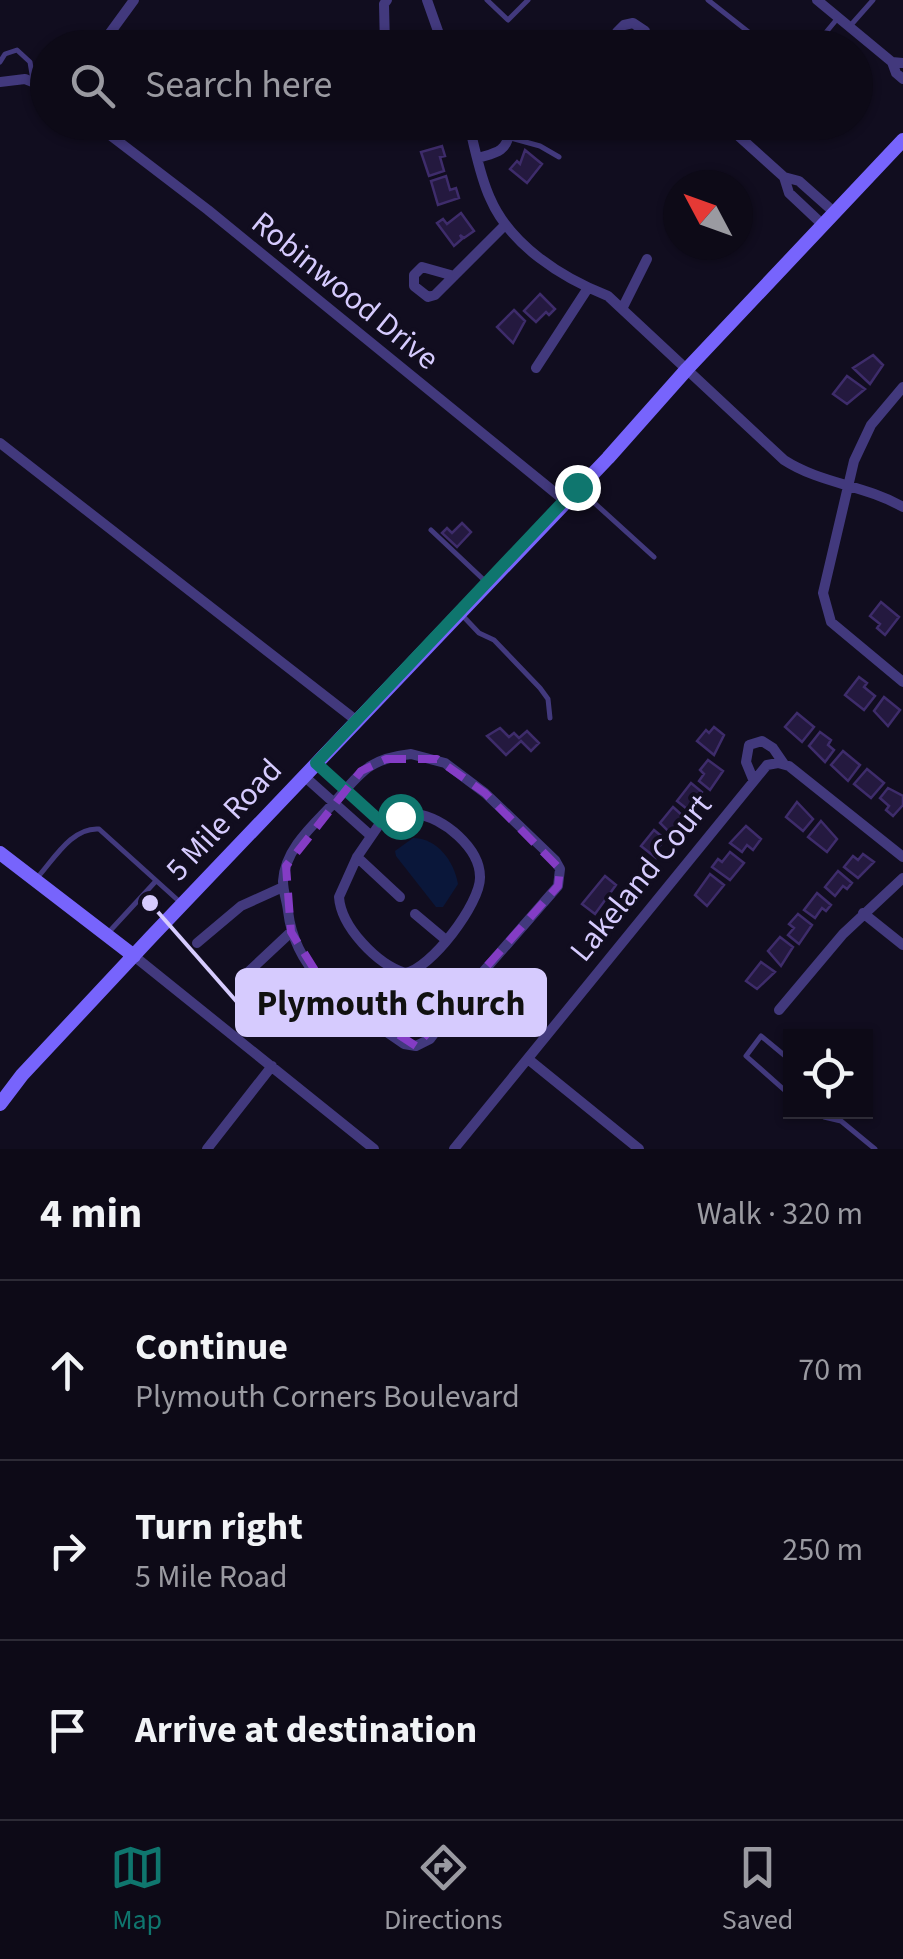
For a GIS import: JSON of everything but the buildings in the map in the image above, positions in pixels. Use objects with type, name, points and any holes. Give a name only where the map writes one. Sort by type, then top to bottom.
[{"type":"street","points":[[112,30],[134,0]]},
{"type":"street","points":[[385,30],[387,0]]},
{"type":"street","points":[[427,0],[438,30]]},
{"type":"street","points":[[817,0],[855,30]]},
{"type":"street","points":[[619,30],[633,23],[642,30]]},
{"type":"street","points":[[873,43],[898,62],[896,74],[903,79]]},
{"type":"street","points":[[0,82],[30,80]]},
{"type":"street","name":"Robinwood Drive","points":[[117,140],[564,500]]},
{"type":"street","points":[[473,140],[490,199],[522,244],[588,288],[608,296],[784,460],[811,476],[883,497],[903,508]]},
{"type":"street","points":[[478,158],[502,151],[507,140]]},
{"type":"street","points":[[744,140],[784,177],[799,181],[835,213]]},
{"type":"street","name":"5 Mile Road","points":[[0,1104],[22,1075],[182,904],[903,140]]},
{"type":"street","points":[[784,177],[789,193],[824,225]]},
{"type":"street","points":[[454,276],[506,225]]},
{"type":"street","points":[[622,308],[647,259]]},
{"type":"street","points":[[536,368],[588,288]]},
{"type":"street","points":[[903,387],[878,414],[862,440],[823,603],[838,629],[903,682]]},
{"type":"street","points":[[0,443],[357,720]]},
{"type":"street","name":"Lakeland Court","points":[[454,1149],[752,779],[746,762],[749,745],[762,741],[773,748],[784,764]]},
{"type":"street","points":[[411,754],[437,759],[485,793],[560,869],[560,882],[430,1038],[416,1046],[404,1044],[326,988],[304,962],[290,932],[283,887],[286,866],[297,844],[334,804],[361,771],[386,759],[411,754]]},
{"type":"street","points":[[316,763],[381,822]]},
{"type":"street","points":[[752,779],[767,765],[784,764],[903,857]]},
{"type":"street","points":[[304,776],[370,835]]},
{"type":"street","points":[[416,814],[439,820],[456,834],[478,863],[476,896],[446,940],[423,966],[412,972],[399,972],[377,955],[340,909],[340,891],[370,835],[381,822],[416,814]]},
{"type":"street","points":[[357,856],[400,897]]},
{"type":"street","points":[[2,857],[134,956],[374,1149]]},
{"type":"street","points":[[779,1010],[863,913],[903,878]]},
{"type":"street","points":[[198,943],[241,906],[283,887]]},
{"type":"street","points":[[863,913],[903,945]]},
{"type":"street","points":[[416,914],[446,940]]},
{"type":"street","points":[[243,977],[290,932]]},
{"type":"street","points":[[528,1059],[639,1149]]},
{"type":"street","points":[[207,1149],[272,1066]]},
{"type":"lane","points":[[487,0],[508,20],[528,0]]},
{"type":"lane","points":[[708,0],[746,30]]},
{"type":"lane","points":[[850,26],[873,0]]},
{"type":"lane","points":[[828,30],[838,17]]},
{"type":"lane","points":[[0,62],[6,54],[17,50],[30,62]]},
{"type":"lane","points":[[519,140],[559,156]]},
{"type":"lane","points":[[577,487],[654,557]]},
{"type":"lane","points":[[431,530],[487,582]]},
{"type":"lane","points":[[459,612],[479,634],[494,640],[540,688],[548,699],[550,718]]},
{"type":"lane","points":[[35,880],[75,836],[86,828],[99,829],[182,904]]},
{"type":"lane","points":[[106,935],[156,882]]},
{"type":"lane","points":[[783,1054],[762,1036],[746,1056],[783,1088]]},
{"type":"lane","points":[[836,1119],[875,1149]]},
{"type":"highlighted area","points":[[386,759],[437,759],[485,793],[560,869],[558,886],[416,1046],[326,988],[291,932],[286,866],[361,771]]},
{"type":"water","points":[[413,838],[437,846],[453,867],[458,884],[443,907],[436,907],[396,856],[395,851]]},
{"type":"place","name":"Plymouth Church","points":[[150,903]]},
{"type":"route","points":[[400,816],[381,822],[316,763],[577,487]]}]
